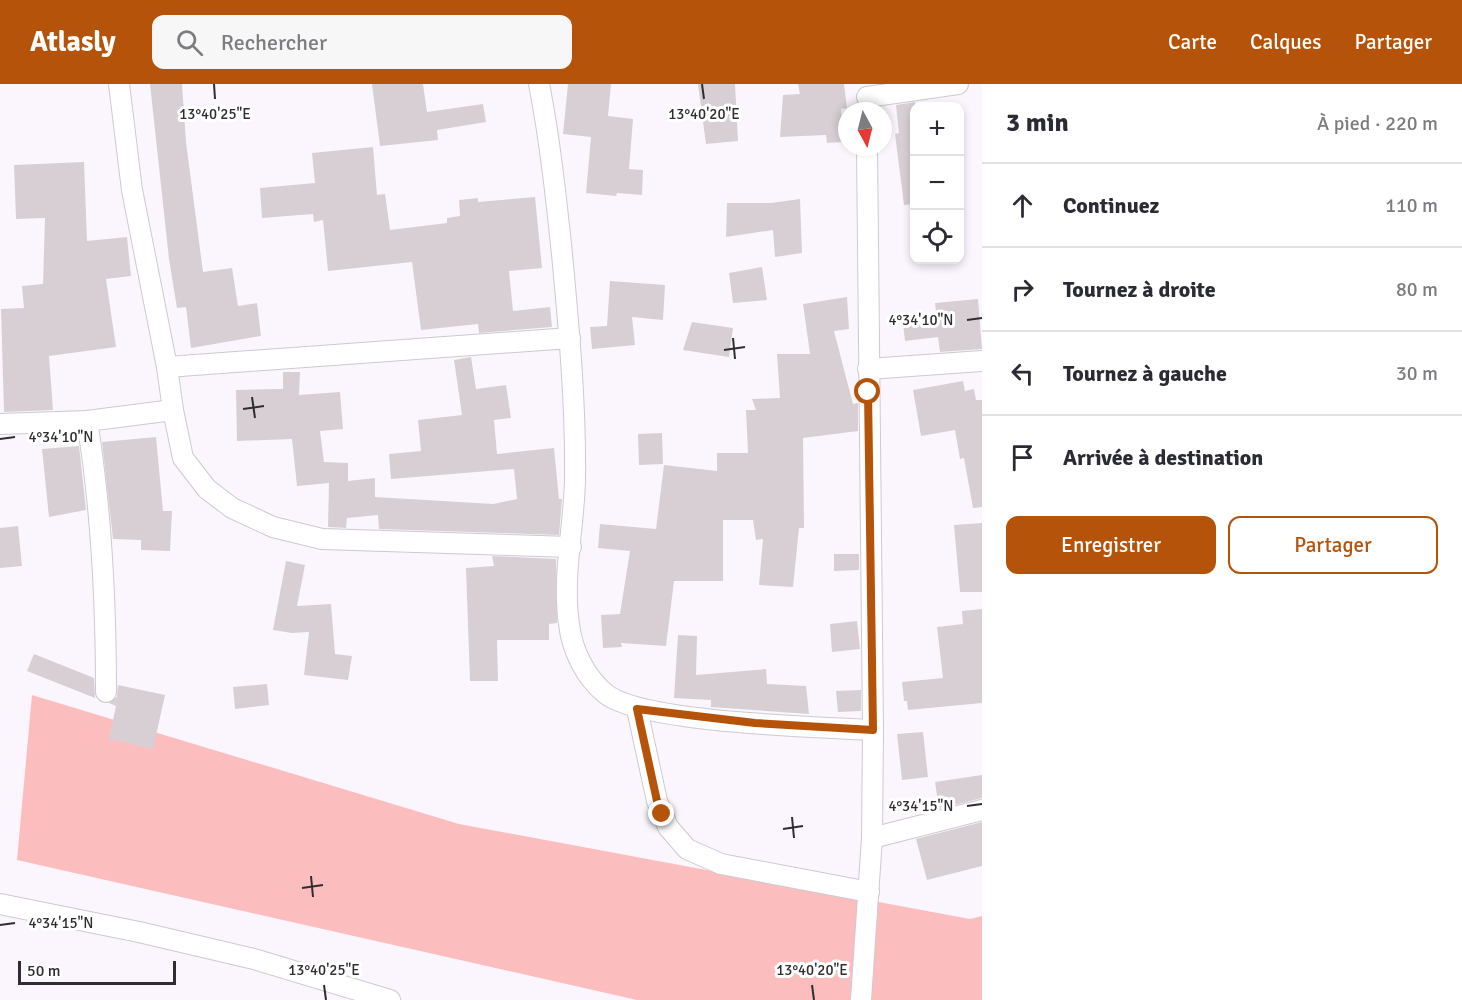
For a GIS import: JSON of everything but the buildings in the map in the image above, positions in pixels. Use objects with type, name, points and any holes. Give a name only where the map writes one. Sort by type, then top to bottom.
[{"type":"street","points":[[119,84],[132,190],[167,367],[172,410],[183,458],[207,489],[232,508],[273,527],[322,539],[571,546]]},
{"type":"street","points":[[539,84],[550,138],[570,338],[575,480],[568,589],[569,626],[582,667],[607,695],[637,709],[755,723],[873,730]]},
{"type":"street","points":[[867,97],[958,84]]},
{"type":"street","points":[[861,1000],[872,838],[873,730],[867,156]]},
{"type":"street","points":[[167,367],[570,338]]},
{"type":"street","points":[[868,369],[982,361]]},
{"type":"street","points":[[0,424],[87,421],[172,410]]},
{"type":"street","points":[[87,421],[97,482],[106,584],[106,692]]},
{"type":"street","points":[[637,709],[657,801],[668,827],[687,849],[721,864],[869,892]]},
{"type":"street","points":[[872,838],[982,810]]},
{"type":"street","points":[[0,904],[139,932],[254,959],[390,1000]]},
{"type":"shaded area","points":[[32,695],[459,824],[970,919],[982,916],[982,1000],[637,1000],[17,860]]},
{"type":"route","points":[[662,814],[657,801],[637,709],[755,723],[873,730],[868,392]]}]
